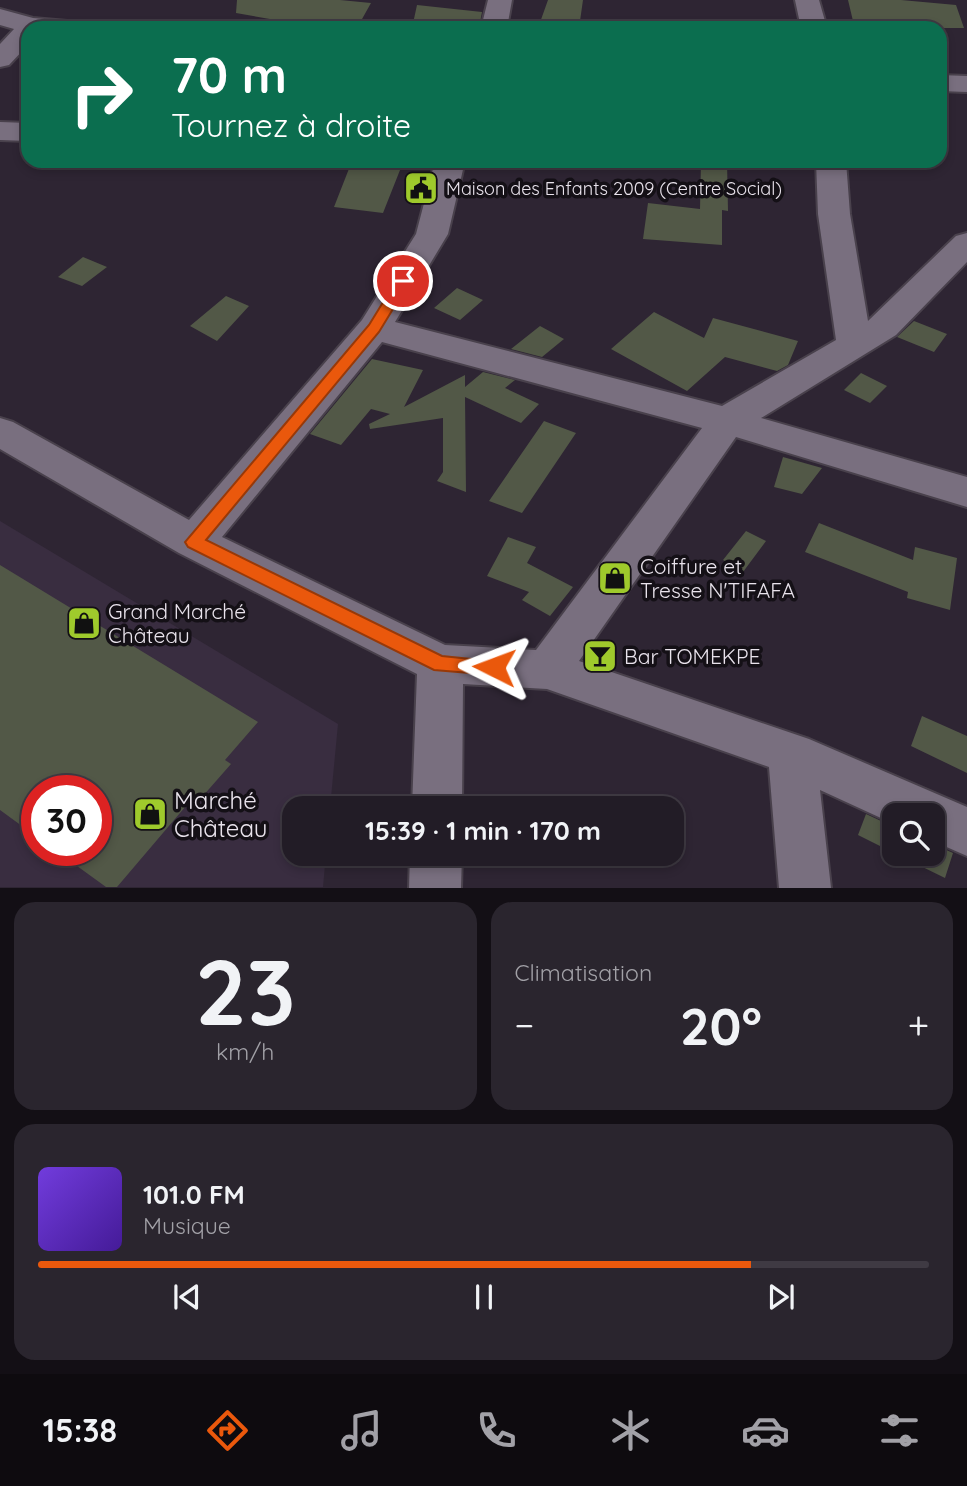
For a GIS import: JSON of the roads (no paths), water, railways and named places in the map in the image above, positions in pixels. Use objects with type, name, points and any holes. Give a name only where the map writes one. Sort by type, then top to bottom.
[{"type":"street","points":[[35,21],[51,0]]},
{"type":"street","points":[[496,21],[500,0]]},
{"type":"street","points":[[807,0],[812,21]]},
{"type":"street","points":[[0,17],[21,25]]},
{"type":"street","points":[[0,59],[21,37]]},
{"type":"street","points":[[947,83],[967,84]]},
{"type":"street","points":[[0,131],[21,132]]},
{"type":"street","points":[[194,542],[374,328],[432,234],[448,168]]},
{"type":"street","points":[[831,168],[834,214],[854,345]]},
{"type":"street","points":[[547,670],[727,421],[884,327],[967,243]]},
{"type":"street","points":[[374,328],[727,421],[967,492]]},
{"type":"street","points":[[0,432],[194,542],[440,664],[547,670],[792,754],[903,803]]},
{"type":"street","points":[[437,796],[440,664]]},
{"type":"street","points":[[792,754],[805,887]]},
{"type":"street","points":[[945,822],[967,832]]},
{"type":"street","points":[[435,887],[436,866]]},
{"type":"place","name":"Maison des Enfants 2009 (Centre Social)","points":[[421,188]]},
{"type":"place","name":"Coiffure et Tresse N'TIFAFA","points":[[615,578]]},
{"type":"place","name":"Grand Marché Château","points":[[84,623]]},
{"type":"place","name":"Bar TOMEKPE","points":[[600,656]]},
{"type":"place","name":"Marché Château","points":[[150,814]]}]
